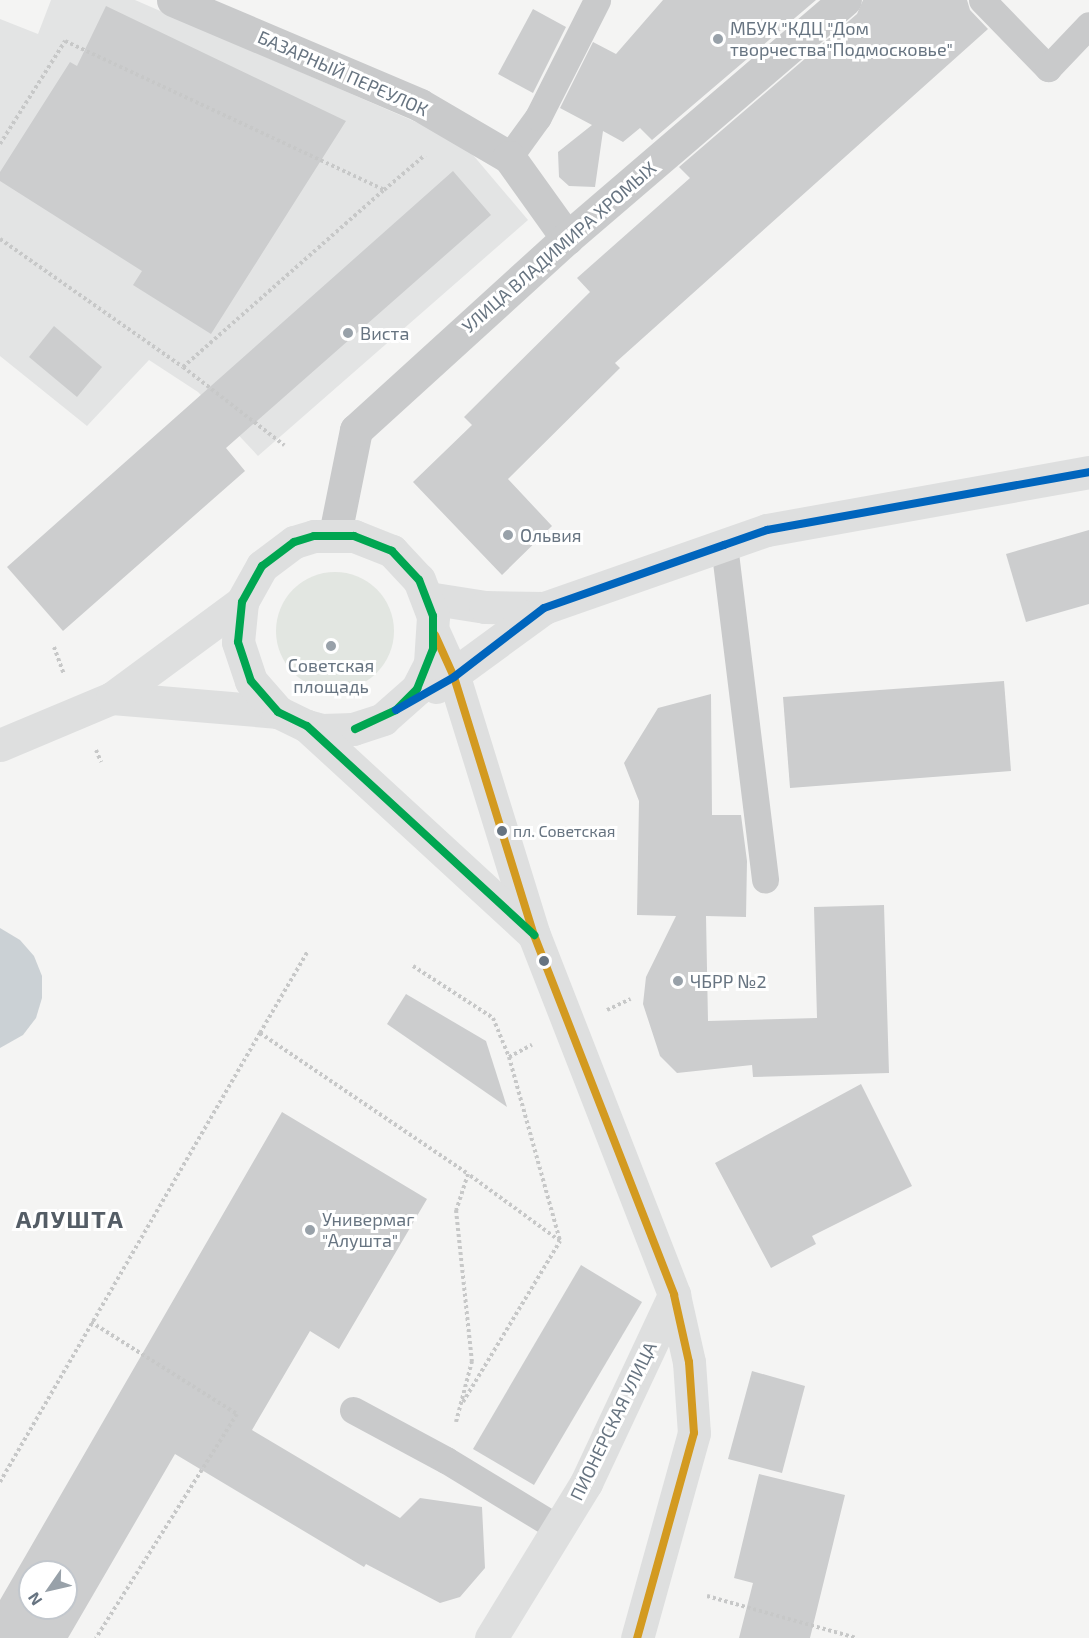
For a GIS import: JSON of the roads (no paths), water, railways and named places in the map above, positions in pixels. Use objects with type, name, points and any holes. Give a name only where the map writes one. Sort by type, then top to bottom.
[{"type":"main road","points":[[112,698],[278,712],[307,726],[322,730],[353,729],[396,710],[454,677],[544,608],[724,545],[767,530],[1089,472]]},
{"type":"main road","points":[[278,712],[250,681],[238,642],[242,602],[262,566],[277,553],[304,539],[335,534],[354,536],[392,551],[407,564],[428,598],[435,634],[454,677],[534,935],[674,1295],[689,1362],[694,1433],[637,1638]]},
{"type":"main road","points":[[428,598],[485,607],[544,608]]},
{"type":"main road","points":[[0,745],[112,698],[242,602]]},
{"type":"main road","points":[[396,710],[424,677],[435,634]]},
{"type":"main road","points":[[307,726],[534,935]]},
{"type":"main road","name":"ПИОНЕРСКАЯ УЛИЦА","points":[[491,1638],[586,1483],[674,1295]]},
{"type":"street","name":"БАЗАРНЫЙ ПЕРЕУЛОК","points":[[173,0],[420,105],[509,157]]},
{"type":"street","name":"УЛИЦА ВЛАДИМИРА ХРОМЫХ","points":[[335,534],[356,430],[567,238],[845,0]]},
{"type":"street","points":[[509,157],[567,238]]},
{"type":"lane","points":[[509,157],[538,117],[597,0]]},
{"type":"lane","points":[[982,0],[1048,68],[1089,26]]},
{"type":"lane","points":[[724,545],[765,879]]},
{"type":"lane","points":[[353,1410],[446,1460],[558,1528]]},
{"type":"place","name":"МБУК \"КДЦ \"Дом творчества\"Подмосковье\"","points":[[718,39]]},
{"type":"place","name":"Виста","points":[[348,333]]},
{"type":"place","name":"Ольвия","points":[[508,535]]},
{"type":"place","name":"Советская площадь","points":[[331,646]]},
{"type":"place","name":"пл. Советская","points":[[502,831]]},
{"type":"place","name":"ЧБРР №2","points":[[678,981]]},
{"type":"place","name":"Универмаг \"Алушта\"","points":[[310,1230]]},
{"type":"district","name":"АЛУШТА","points":[[70,1219]]}]
